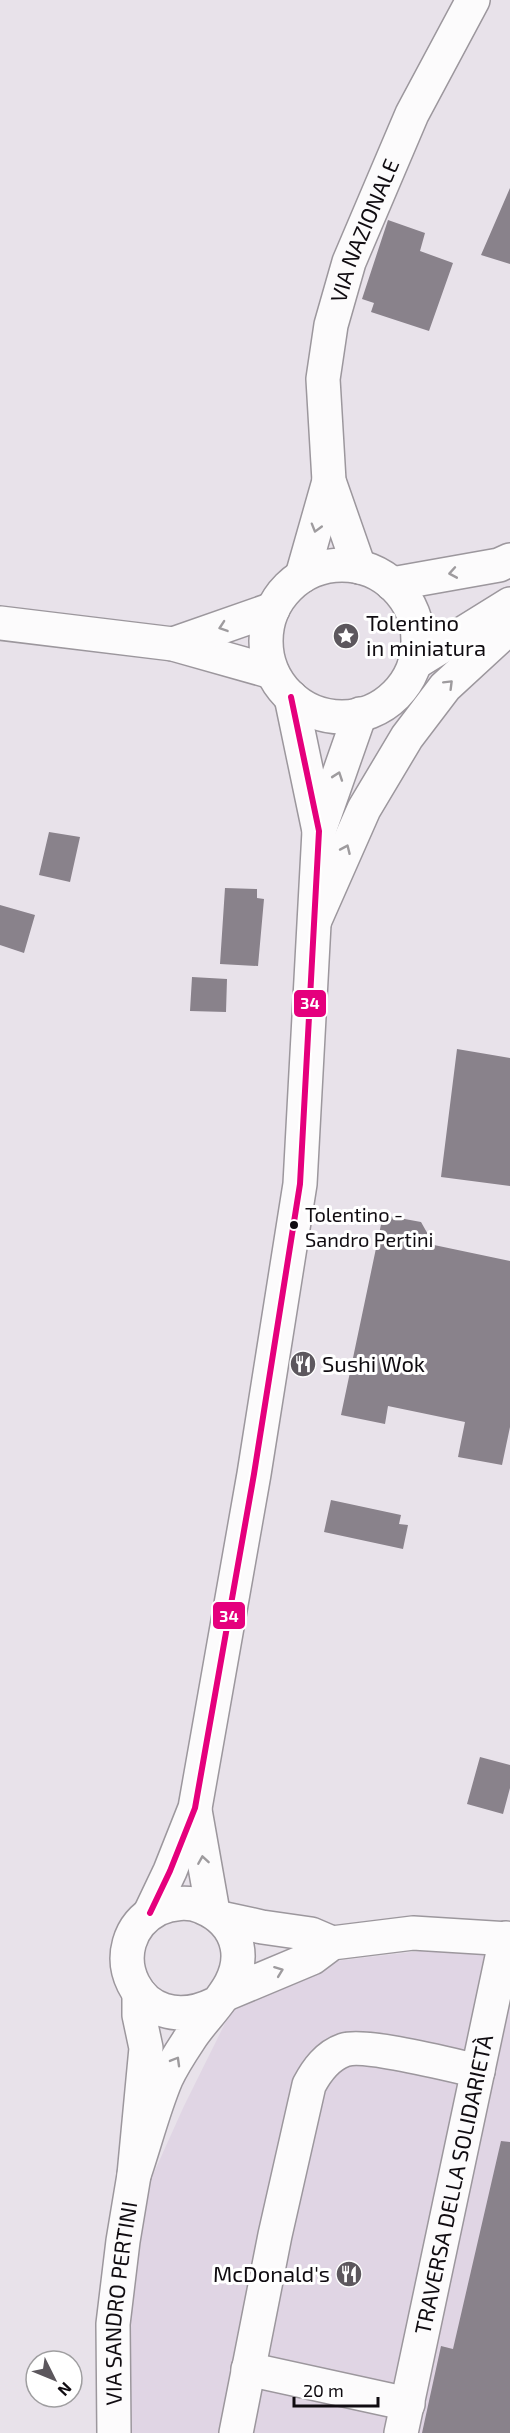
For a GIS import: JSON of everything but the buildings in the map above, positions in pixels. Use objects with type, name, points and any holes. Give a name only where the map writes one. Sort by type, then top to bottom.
[{"type":"main road","name":"VIA NAZIONALE","points":[[359,567],[329,481],[323,379],[331,325],[349,262],[412,114],[473,0]]},
{"type":"main road","name":"VIA NAZIONALE","points":[[302,576],[329,481]]},
{"type":"main road","points":[[392,584],[499,565],[510,560]]},
{"type":"main road","points":[[0,623],[173,644],[282,685],[312,711],[336,716],[360,714],[379,707],[394,696],[406,681],[415,663],[418,641],[415,620],[406,600],[392,584],[377,573],[359,567],[340,565],[320,568],[302,576],[280,596],[273,609],[267,630],[267,651],[282,685]]},
{"type":"main road","points":[[415,663],[510,604]]},
{"type":"main road","points":[[173,644],[273,609]]},
{"type":"main road","points":[[314,922],[364,809],[406,737],[445,687],[510,627]]},
{"type":"main road","name":"VIA SANDRO PERTINI","points":[[282,685],[319,831]]},
{"type":"main road","name":"VIA SANDRO PERTINI","points":[[114,2433],[113,2324],[134,2175],[146,2048],[139,2015],[139,1993],[130,1977],[127,1960],[130,1942],[138,1926],[150,1913],[170,1871],[195,1808],[254,1474],[300,1184],[319,831],[360,714]]},
{"type":"main road","name":"VIA SANDRO PERTINI","points":[[134,2175],[166,2078],[189,2038],[234,1979],[238,1955],[231,1931],[217,1915],[195,1808]]},
{"type":"main road","points":[[150,1913],[165,1906],[182,1903],[198,1905],[217,1915],[262,1927],[311,1934],[332,1943]]},
{"type":"main road","points":[[139,1993],[151,2004],[166,2012],[200,2011],[220,1999],[312,1958],[332,1943],[413,1933],[508,1939]]},
{"type":"main road","name":"TRAVERSA DELLA SOLIDARIETÀ","points":[[404,2418],[508,1939]]},
{"type":"main road","points":[[236,2433],[309,2085],[315,2073],[335,2054],[346,2049],[360,2047],[478,2071]]},
{"type":"main road","points":[[248,2369],[404,2418]]},
{"type":"shaded area","points":[[446,1948],[510,1959],[510,2433],[129,2433],[126,2403],[131,2276],[147,2188],[184,2106],[244,1985],[318,1963]]},
{"type":"transit line","name":"34","points":[[150,1913],[170,1871],[195,1808],[254,1474],[300,1184],[319,831],[291,697]]},
{"type":"place","name":"Tolentino in miniatura","points":[[346,636]]},
{"type":"place","name":"Tolentino - Sandro Pertini","points":[[294,1225]]},
{"type":"place","name":"Sushi Wok","points":[[303,1364]]},
{"type":"place","name":"McDonald's","points":[[349,2274]]}]
